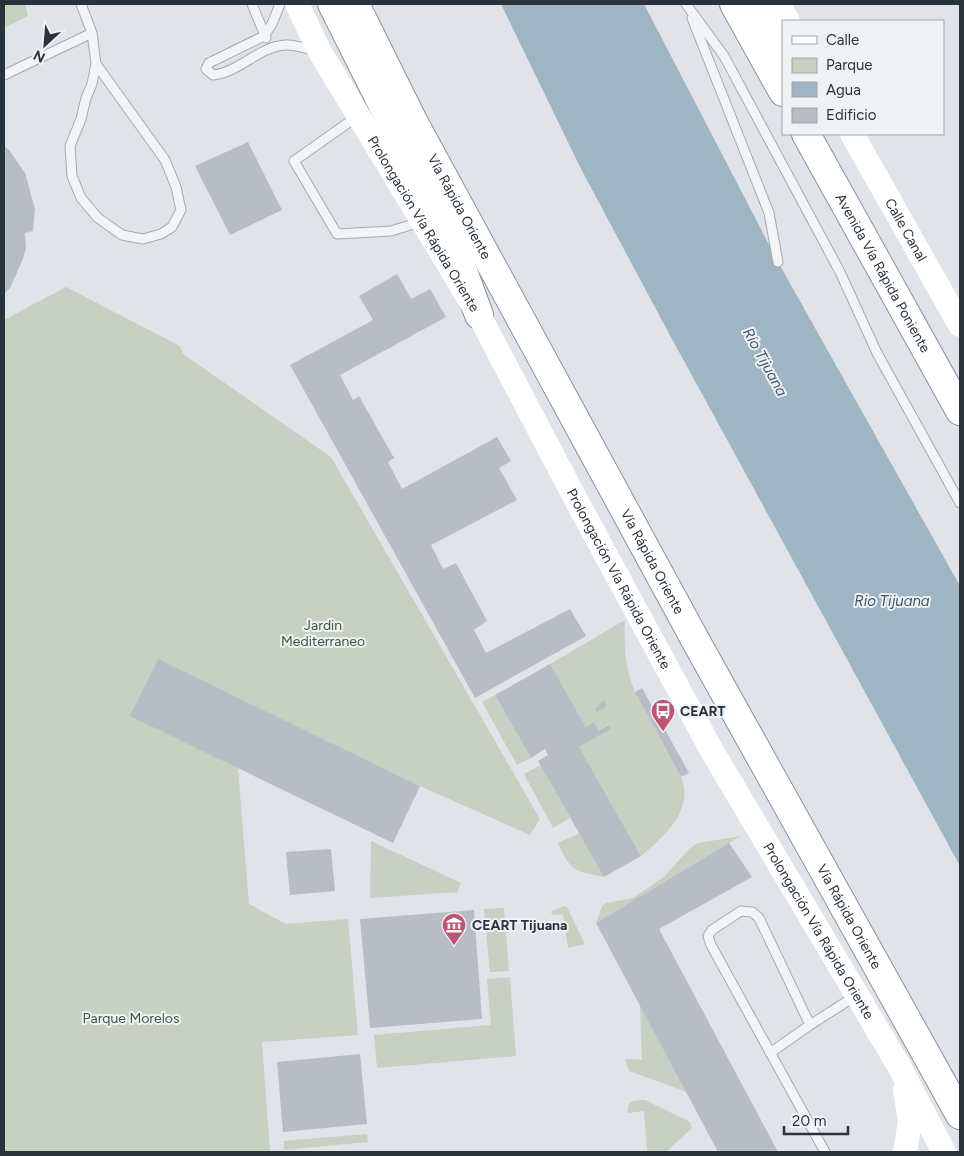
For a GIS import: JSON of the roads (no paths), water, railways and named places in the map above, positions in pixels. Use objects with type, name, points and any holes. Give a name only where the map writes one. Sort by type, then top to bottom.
[{"type":"highway","points":[[332,4],[455,249],[479,315]]},
{"type":"highway","name":"Vía Rápida Oriente","points":[[355,4],[427,147],[694,637],[960,1115]]},
{"type":"highway","points":[[734,4],[782,90]]},
{"type":"highway","points":[[757,4],[782,46]]},
{"type":"highway","name":"Avenida Vía Rápida Poniente","points":[[807,135],[960,410]]},
{"type":"main road","name":"Prolongación Vía Rápida Oriente","points":[[297,4],[320,52],[479,315],[574,496],[712,750],[898,1066],[944,1152]]},
{"type":"main road","points":[[778,4],[787,20]]},
{"type":"main road","name":"Calle Canal","points":[[853,135],[960,325]]},
{"type":"main road","points":[[898,1066],[908,1102],[910,1121],[905,1152]]},
{"type":"lane","points":[[81,4],[92,34],[96,64],[81,119],[70,146],[72,176],[81,198],[98,218],[122,235],[143,239],[161,234],[172,227],[181,210],[176,187],[165,160],[96,64]]},
{"type":"lane","points":[[252,4],[270,48]]},
{"type":"lane","points":[[280,4],[272,24],[264,36],[209,63],[206,69],[213,75],[220,74],[270,48],[287,45],[320,52]]},
{"type":"lane","points":[[686,4],[769,213],[778,262]]},
{"type":"lane","points":[[686,4],[728,65],[840,272],[877,353],[960,503]]},
{"type":"lane","points":[[4,75],[92,34]]},
{"type":"lane","points":[[359,115],[294,161],[337,234],[391,232],[423,222]]},
{"type":"lane","points":[[810,1025],[759,918],[752,912],[741,911],[712,930],[708,936],[711,945],[825,1152]]},
{"type":"lane","points":[[770,1053],[857,995]]},
{"type":"water","name":"Rio Tijuana","points":[[501,4],[644,4],[778,262],[960,586],[960,866],[580,167]]},
{"type":"place","name":"CEART","points":[[663,732]]},
{"type":"place","name":"CEART Tijuana","points":[[454,946]]},
{"type":"water label","name":"Río Tijuana","points":[[765,362]]},
{"type":"park label","name":"Jardin Mediterraneo","points":[[323,634]]},
{"type":"park label","name":"Parque Morelos","points":[[131,1018]]}]
